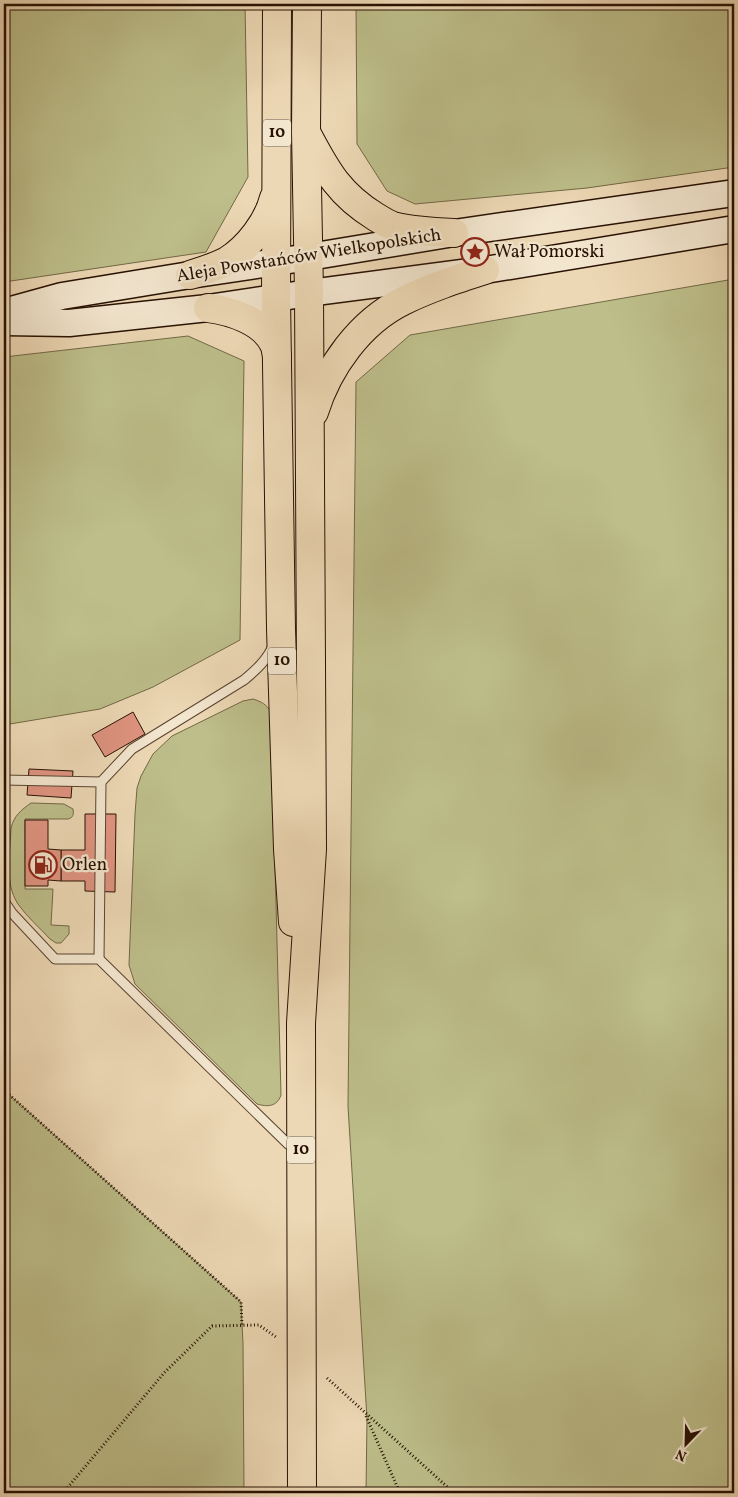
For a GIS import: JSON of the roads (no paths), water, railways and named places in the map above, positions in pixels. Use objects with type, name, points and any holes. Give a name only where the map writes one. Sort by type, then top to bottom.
[{"type":"highway","name":"10","points":[[277,4],[276,298],[281,629],[288,849],[301,1023]]},
{"type":"highway","name":"10","points":[[302,1493],[301,1023],[312,849],[309,257],[306,132],[307,4]]},
{"type":"highway","points":[[306,132],[325,167],[339,187],[360,207],[390,225],[417,231],[454,233]]},
{"type":"highway","points":[[190,275],[227,261],[243,248],[255,235],[268,215],[277,187]]},
{"type":"highway","points":[[309,428],[320,392],[338,361],[361,332],[401,302],[441,285],[486,270]]},
{"type":"highway","points":[[208,308],[239,316],[256,325],[268,335],[274,345],[277,356]]},
{"type":"main road","name":"Aleja Powstańców Wielkopolskich","points":[[4,312],[62,296],[190,275],[454,233],[734,193]]},
{"type":"main road","name":"Aleja Powstańców Wielkopolskich","points":[[4,322],[69,323],[208,308],[486,270],[734,229]]},
{"type":"lane","points":[[99,959],[101,782],[132,750],[244,680],[258,668],[270,653],[281,629]]},
{"type":"lane","points":[[4,780],[101,782]]},
{"type":"lane","points":[[4,901],[12,913],[55,959],[99,959],[288,1144],[301,1149]]},
{"type":"lane","points":[[302,1461],[311,1493]]},
{"type":"place","name":"Wał Pomorski","points":[[475,252]]},
{"type":"place","name":"Orlen","points":[[43,865]]}]
